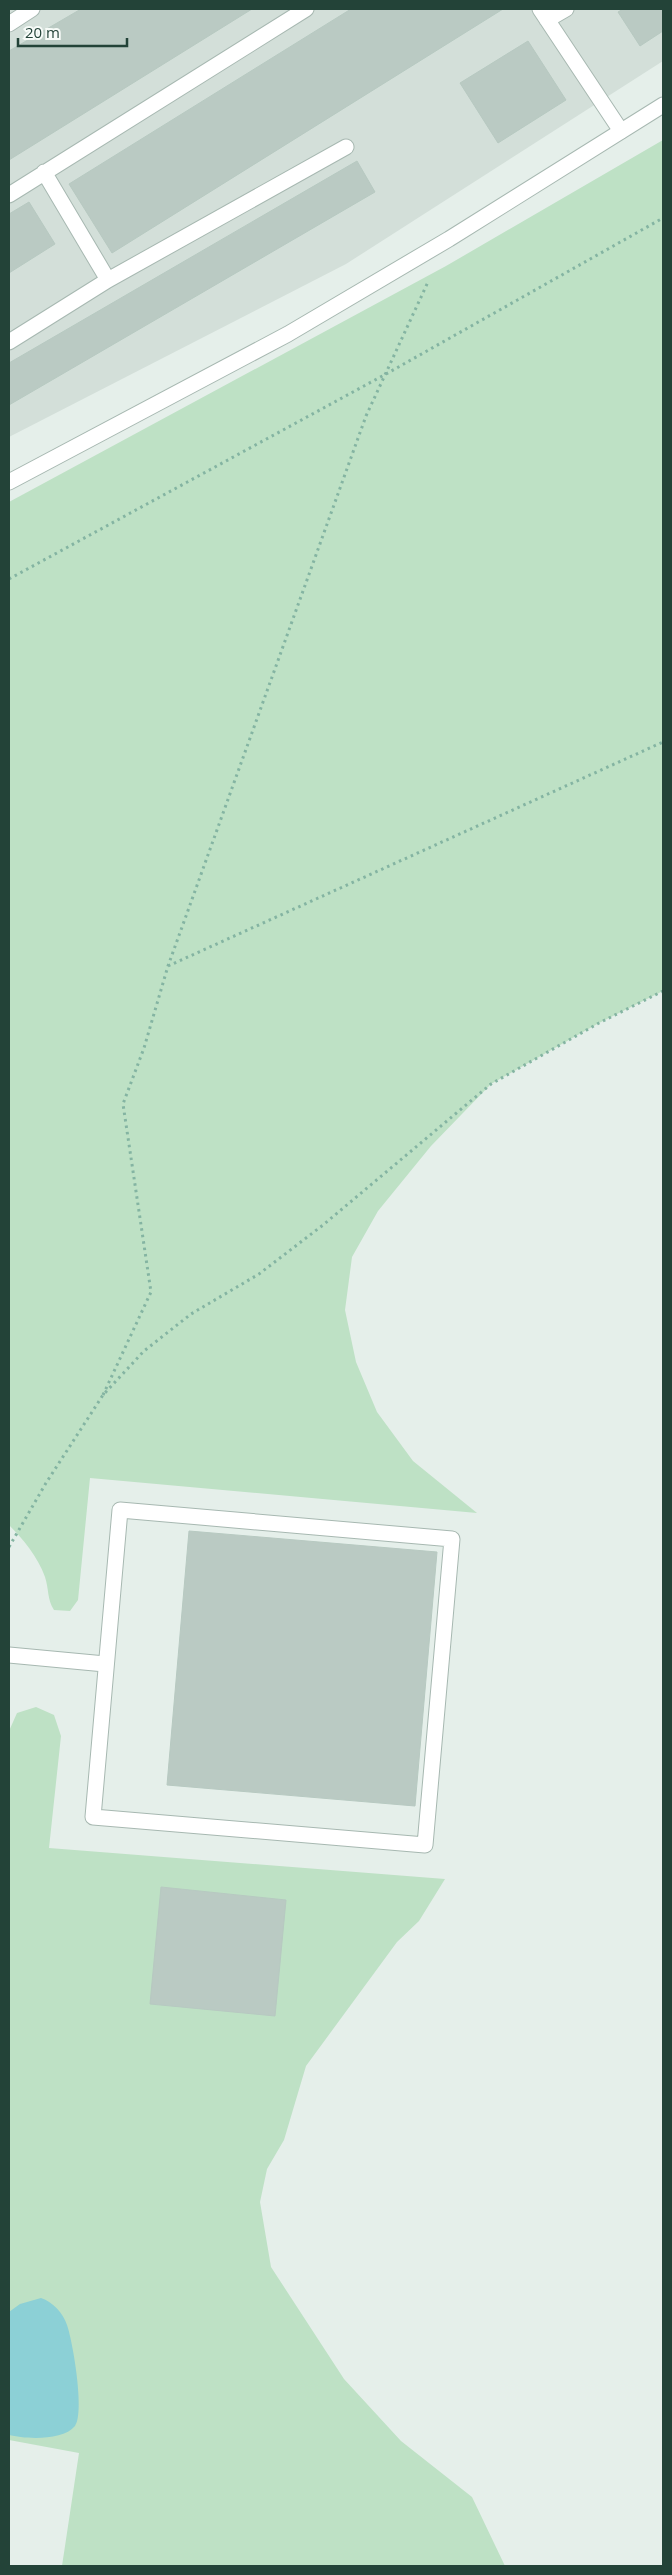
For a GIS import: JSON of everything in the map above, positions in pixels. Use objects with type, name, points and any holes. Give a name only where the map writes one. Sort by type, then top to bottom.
[{"type":"street","points":[[9,24],[32,9]]},
{"type":"street","points":[[9,195],[306,9]]},
{"type":"street","points":[[566,9],[543,14],[620,131]]},
{"type":"street","points":[[9,482],[288,334],[448,239],[663,105]]},
{"type":"street","points":[[9,342],[108,280],[346,147]]},
{"type":"street","points":[[44,172],[108,280]]},
{"type":"street","points":[[120,1510],[452,1539],[425,1845],[93,1817],[105,1664],[120,1510]]},
{"type":"street","points":[[9,1655],[105,1664]]},
{"type":"path","points":[[9,579],[386,374],[663,218]]},
{"type":"path","points":[[9,1547],[46,1483],[103,1395],[151,1292],[124,1104],[144,1048],[168,966],[366,416],[448,239]]},
{"type":"path","points":[[168,966],[663,742]]},
{"type":"path","points":[[103,1395],[144,1351],[191,1314],[259,1274],[323,1225],[491,1084],[599,1023],[663,991]]},
{"type":"shaded area","points":[[9,9],[663,9],[663,61],[346,264],[9,437]]},
{"type":"green space","points":[[663,140],[663,991],[599,1023],[491,1084],[431,1146],[378,1211],[352,1257],[345,1310],[356,1362],[377,1412],[413,1461],[477,1513],[90,1478],[78,1600],[70,1611],[54,1610],[50,1602],[45,1577],[38,1562],[25,1542],[9,1525],[9,502],[446,266]]},
{"type":"green space","points":[[36,1707],[54,1715],[61,1736],[49,1848],[445,1879],[419,1921],[397,1942],[306,2066],[284,2140],[267,2169],[260,2202],[271,2267],[344,2379],[401,2441],[472,2497],[505,2566],[62,2566],[79,2453],[9,2440],[9,1731],[17,1713]]},
{"type":"water","points":[[41,2298],[57,2308],[67,2325],[77,2377],[78,2419],[75,2426],[62,2434],[44,2438],[9,2435],[9,2312],[20,2304]]},
{"type":"building","points":[[81,9],[252,9],[9,160],[9,51]]},
{"type":"building","points":[[351,9],[503,9],[112,253],[69,184]]},
{"type":"building","points":[[623,9],[663,9],[663,31],[640,46],[618,12]]},
{"type":"building","points":[[528,41],[566,100],[498,143],[460,83]]},
{"type":"building","points":[[357,161],[375,192],[9,405],[9,363]]},
{"type":"building","points":[[29,202],[55,244],[9,273],[9,214]]},
{"type":"building","points":[[189,1531],[437,1552],[415,1806],[167,1785]]},
{"type":"building","points":[[161,1887],[286,1900],[275,2016],[150,2004]]}]
